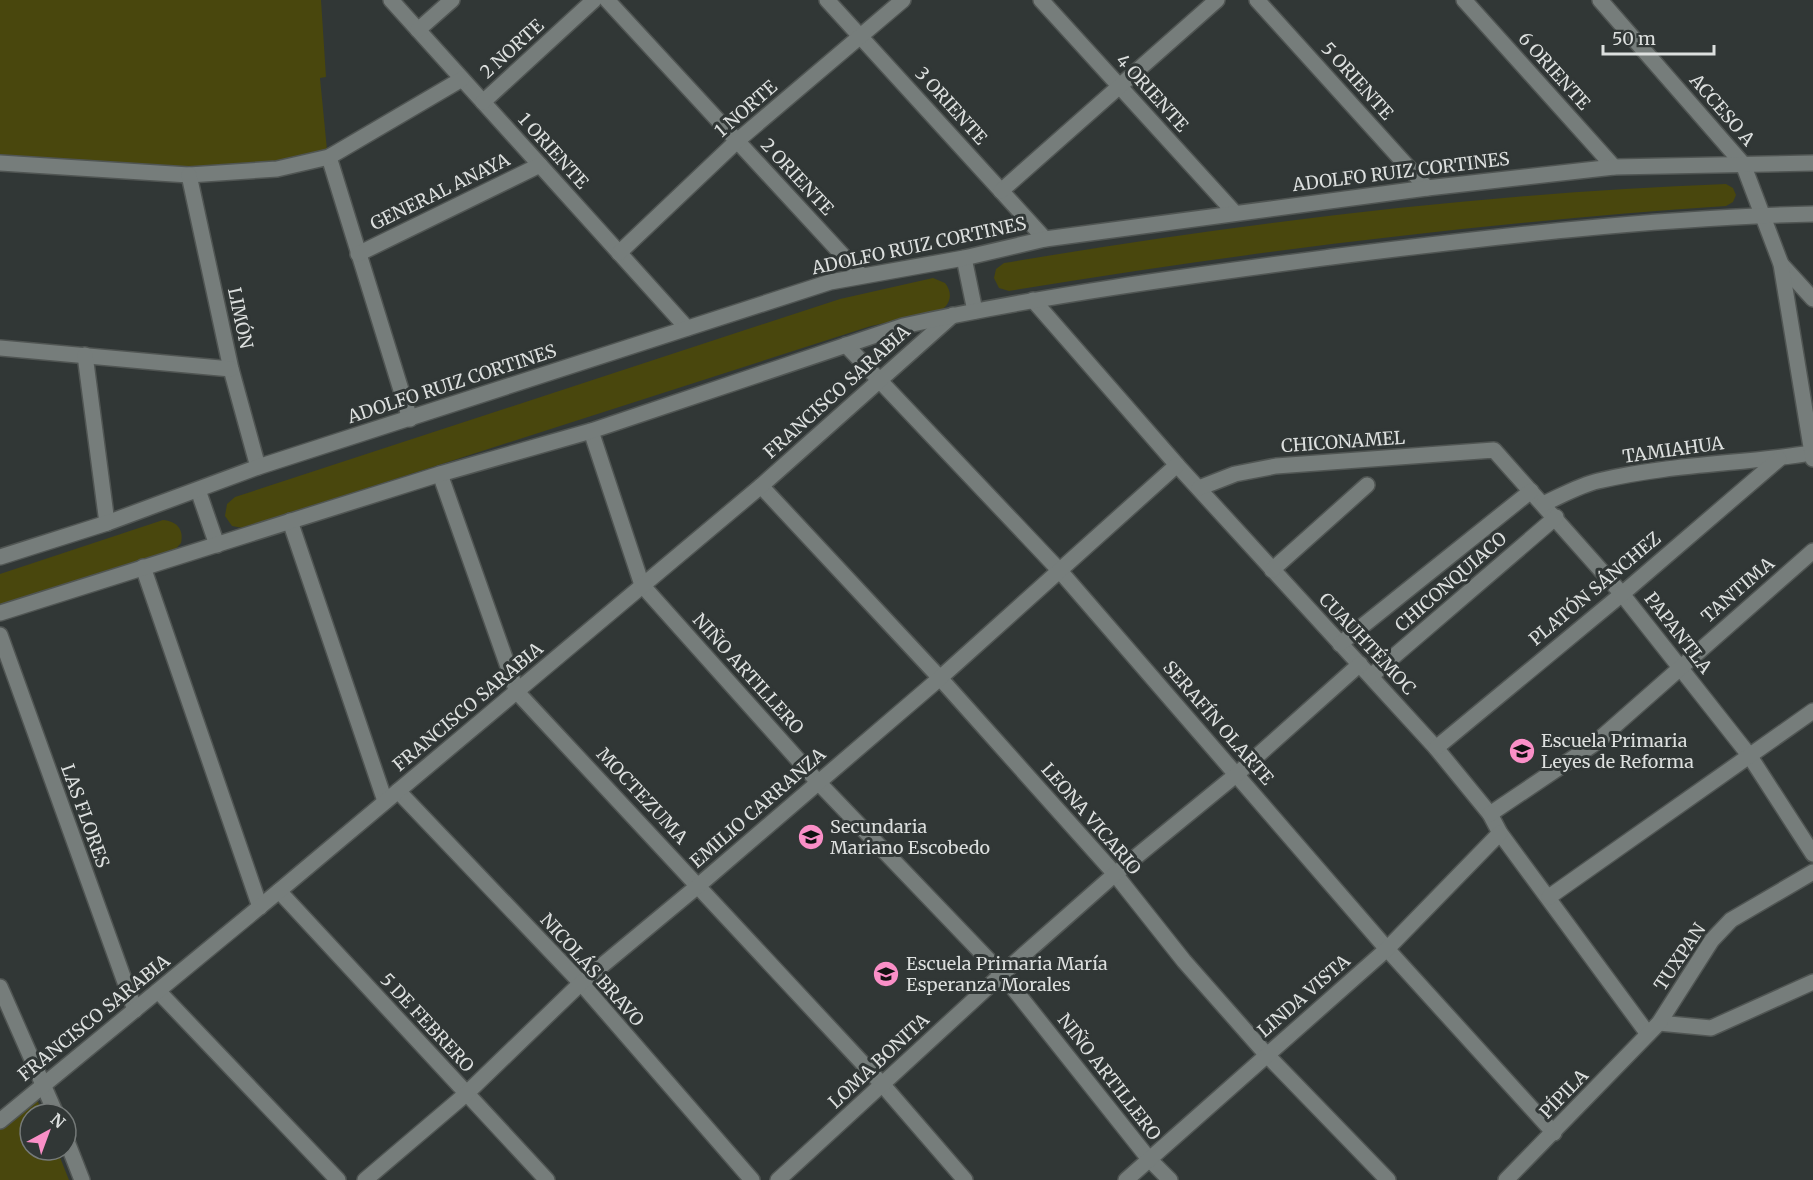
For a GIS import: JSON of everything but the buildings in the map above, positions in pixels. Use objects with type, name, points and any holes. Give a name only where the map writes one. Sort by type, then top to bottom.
[{"type":"street","name":"1 ORIENTE","points":[[391,0],[687,328]]},
{"type":"street","points":[[418,30],[452,0]]},
{"type":"street","name":"2 NORTE","points":[[483,102],[594,0]]},
{"type":"street","name":"2 ORIENTE","points":[[607,0],[861,275]]},
{"type":"street","name":"3 ORIENTE","points":[[827,0],[1045,239]]},
{"type":"street","name":"1 NORTE","points":[[619,253],[737,141],[903,0]]},
{"type":"street","name":"4 ORIENTE","points":[[1041,0],[1234,212]]},
{"type":"street","points":[[1001,191],[1217,0]]},
{"type":"street","name":"5 ORIENTE","points":[[1257,0],[1427,188]]},
{"type":"street","name":"6 ORIENTE","points":[[1464,0],[1614,167]]},
{"type":"street","name":"ACCESO A","points":[[1600,0],[1743,164]]},
{"type":"street","points":[[0,163],[189,175],[277,169],[329,157],[462,80]]},
{"type":"street","name":"GENERAL ANAYA","points":[[329,157],[410,419]]},
{"type":"street","name":"ADOLFO RUIZ CORTINES","points":[[0,557],[107,523],[258,467],[830,282],[861,275],[964,258],[1045,239],[1427,188],[1614,167],[1813,163]]},
{"type":"street","points":[[1743,164],[1780,264],[1812,456]]},
{"type":"street","name":"GENERAL ANAYA","points":[[358,254],[540,165]]},
{"type":"street","name":"LIMÓN","points":[[189,175],[231,369],[258,467]]},
{"type":"street","points":[[0,613],[440,474],[591,431],[903,326],[1033,300],[1486,237],[1761,215],[1813,214]]},
{"type":"street","points":[[964,258],[975,311]]},
{"type":"street","points":[[1780,264],[1813,299]]},
{"type":"street","name":"CUAUHTÉMOC","points":[[1033,300],[1198,488],[1436,748],[1490,814],[1500,833],[1654,1029]]},
{"type":"street","name":"FRANCISCO SARABIA","points":[[3,1118],[260,907],[761,486],[953,315]]},
{"type":"street","name":"SERAFÍN OLARTE","points":[[846,345],[1060,571],[1387,949],[1554,1133]]},
{"type":"street","points":[[0,348],[231,369]]},
{"type":"street","points":[[85,355],[107,523]]},
{"type":"street","name":"NIÑO ARTILLERO","points":[[591,431],[642,585],[818,782],[1002,974],[1149,1159],[1170,1180]]},
{"type":"street","name":"CHICONAMEL","points":[[1198,488],[1235,474],[1276,466],[1494,450]]},
{"type":"street","name":"PAPANTLA","points":[[1494,450],[1556,517],[1622,594],[1680,667],[1749,755],[1813,854]]},
{"type":"street","name":"TAMIAHUA","points":[[1543,504],[1596,481],[1682,465],[1812,456]]},
{"type":"street","name":"PLATÓN SÁNCHEZ","points":[[1436,748],[1622,594],[1779,459]]},
{"type":"street","name":"EMILIO CARRANZA","points":[[365,1180],[466,1094],[581,983],[940,678],[1178,465]]},
{"type":"street","name":"MOCTEZUMA","points":[[440,474],[517,692],[882,1084],[965,1180]]},
{"type":"street","points":[[1272,570],[1367,485]]},
{"type":"street","name":"LEONA VICARIO","points":[[761,486],[940,678],[1115,874],[1184,962],[1266,1054],[1388,1180]]},
{"type":"street","points":[[198,490],[217,545]]},
{"type":"street","points":[[1340,644],[1530,491]]},
{"type":"street","name":"CHICONQUIACO","points":[[1371,676],[1556,517]]},
{"type":"street","points":[[290,521],[385,801]]},
{"type":"street","name":"TANTIMA","points":[[1490,814],[1594,744],[1813,550]]},
{"type":"street","points":[[143,567],[260,907]]},
{"type":"street","name":"LAS FLORES","points":[[0,635],[135,1010]]},
{"type":"street","name":"LOMA BONITA","points":[[778,1180],[1002,974],[1115,874],[1237,774],[1360,664]]},
{"type":"street","points":[[1549,897],[1813,711]]},
{"type":"street","name":"NICOLÁS BRAVO","points":[[398,791],[581,983],[752,1180]]},
{"type":"street","name":"LINDA VISTA","points":[[1126,1180],[1387,949],[1500,833]]},
{"type":"street","name":"TUXPAN","points":[[1654,1029],[1712,940],[1731,920],[1813,872]]},
{"type":"street","name":"5 DE FEBRERO","points":[[279,891],[546,1180]]},
{"type":"street","points":[[1654,1029],[1711,1028],[1813,982]]},
{"type":"street","points":[[0,987],[4,1009],[51,1102]]},
{"type":"street","points":[[158,992],[338,1180]]},
{"type":"street","name":"PÍPILA","points":[[1506,1180],[1654,1029]]},
{"type":"street","points":[[0,1101],[3,1118]]},
{"type":"street","points":[[75,1162],[82,1180]]},
{"type":"shaded area","points":[[0,0],[321,0],[326,77],[320,78],[327,150],[273,162],[193,168],[0,155]]},
{"type":"shaded area","points":[[1726,184],[1733,188],[1736,195],[1733,202],[1726,206],[1546,221],[1366,240],[1009,291],[999,288],[994,278],[996,269],[1004,263],[1274,223],[1454,202],[1635,188]]},
{"type":"shaded area","points":[[933,278],[945,283],[950,294],[949,302],[940,311],[871,326],[243,528],[232,526],[225,516],[227,504],[235,497],[840,299]]},
{"type":"shaded area","points":[[163,520],[176,524],[180,530],[181,543],[173,552],[0,608],[0,574]]},
{"type":"shaded area","points":[[18,1112],[18,1162],[62,1162],[69,1180],[0,1180],[0,1126]]},
{"type":"place","name":"Escuela Primaria Leyes de Reforma","points":[[1522,751]]},
{"type":"place","name":"Secundaria Mariano Escobedo","points":[[811,837]]},
{"type":"place","name":"Escuela Primaria María Esperanza Morales","points":[[886,974]]}]
